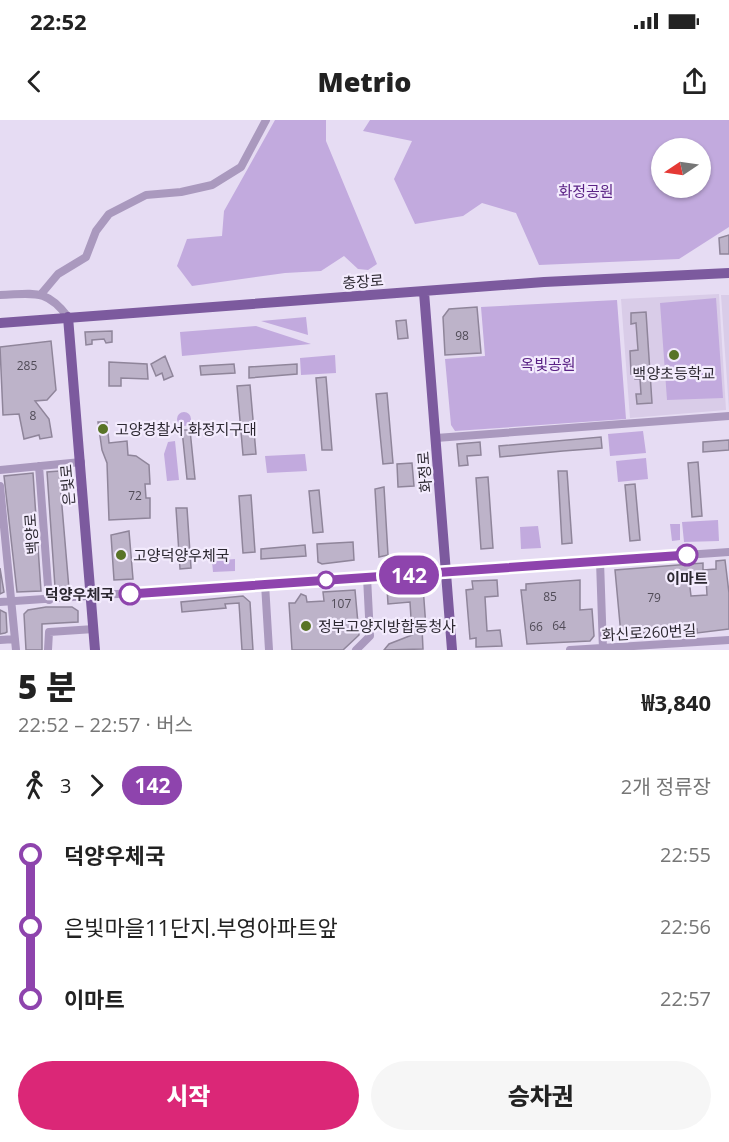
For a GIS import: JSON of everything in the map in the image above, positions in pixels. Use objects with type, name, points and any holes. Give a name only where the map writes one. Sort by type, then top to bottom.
[{"type":"main road","name":"충장로","points":[[0,323],[544,282],[729,273]]},
{"type":"main road","name":"화정로","points":[[424,292],[452,650]]},
{"type":"main road","name":"은빛로","points":[[68,317],[95,650]]},
{"type":"street","points":[[42,293],[58,274],[86,257],[96,231],[109,214],[146,195],[181,192],[212,185],[241,167],[266,120]]},
{"type":"street","points":[[0,295],[42,293],[56,301],[68,317]]},
{"type":"street","points":[[436,438],[729,416]]},
{"type":"street","points":[[0,470],[81,462]]},
{"type":"street","name":"백양로","points":[[39,466],[49,600]]},
{"type":"street","name":"백양로","points":[[0,486],[3,564],[13,602],[16,650]]},
{"type":"street","points":[[0,602],[729,552]]},
{"type":"street","points":[[600,561],[603,649]]},
{"type":"street","points":[[356,650],[370,636],[368,577]]},
{"type":"street","points":[[265,584],[269,650]]},
{"type":"street","points":[[48,650],[49,632],[94,629]]},
{"type":"street","points":[[0,640],[15,639]]},
{"type":"street","name":"화신로260번길","points":[[570,650],[729,640]]},
{"type":"shaded area","name":"백양초등학교","points":[[719,294],[726,410],[630,418],[621,299]]},
{"type":"shaded area","points":[[721,295],[729,295],[729,410]]},
{"type":"green space","points":[[275,120],[326,120],[326,141],[377,264],[368,270],[358,269],[344,256],[321,271],[285,273],[192,286],[177,266],[187,239],[222,236],[224,211]]},
{"type":"green space","name":"화정공원","points":[[370,120],[729,120],[729,227],[679,259],[539,265],[516,213],[482,203],[463,216],[415,224],[394,179],[412,141],[363,131]]},
{"type":"green space","points":[[716,298],[723,398],[667,400],[660,303]]},
{"type":"green space","name":"옥빛공원","points":[[617,300],[626,419],[455,431],[451,425],[445,359],[485,356],[481,307]]},
{"type":"green space","points":[[306,317],[308,335],[261,321]]},
{"type":"green space","points":[[256,326],[311,344],[182,356],[180,332]]},
{"type":"green space","points":[[335,355],[336,373],[301,375],[300,358]]},
{"type":"green space","points":[[184,412],[189,414],[191,419],[189,424],[184,426],[179,424],[177,419],[179,414]]},
{"type":"green space","points":[[643,431],[646,453],[610,456],[608,434]]},
{"type":"green space","points":[[175,441],[179,480],[167,481],[164,454],[168,442]]},
{"type":"green space","points":[[305,454],[307,471],[267,473],[265,456]]},
{"type":"green space","points":[[646,458],[648,479],[618,482],[616,461]]},
{"type":"green space","points":[[718,520],[719,541],[684,542],[682,522]]},
{"type":"green space","points":[[670,524],[680,524],[680,540],[672,541]]},
{"type":"green space","points":[[538,526],[541,548],[521,549],[520,527]]},
{"type":"green space","points":[[235,559],[235,571],[213,572],[212,561]]},
{"type":"building","points":[[729,235],[729,254],[720,254],[719,238]]},
{"type":"building","points":[[477,307],[481,353],[445,355],[443,317],[449,309]]},
{"type":"building","points":[[646,312],[652,403],[637,404],[636,394],[641,394],[640,379],[635,379],[635,374],[631,374],[630,351],[638,350],[636,323],[631,324],[631,313]]},
{"type":"building","points":[[406,320],[408,338],[398,339],[396,321]]},
{"type":"building","points":[[112,331],[112,342],[106,343],[104,339],[92,340],[92,344],[86,345],[85,332]]},
{"type":"building","points":[[51,341],[56,390],[47,400],[35,401],[49,419],[52,437],[40,439],[39,435],[24,439],[19,414],[3,415],[0,347]]},
{"type":"building","points":[[165,356],[173,376],[164,380],[162,373],[156,376],[151,364]]},
{"type":"building","points":[[109,362],[147,364],[148,379],[121,378],[121,386],[109,386]]},
{"type":"building","points":[[234,364],[235,373],[201,375],[200,366]]},
{"type":"building","points":[[297,364],[297,374],[249,378],[249,367]]},
{"type":"building","points":[[326,377],[332,450],[322,450],[316,378]]},
{"type":"building","points":[[250,385],[256,454],[243,455],[237,386]]},
{"type":"building","points":[[387,393],[393,463],[383,464],[376,394]]},
{"type":"building","points":[[98,422],[107,422],[109,443],[127,441],[128,455],[136,456],[149,465],[150,484],[145,484],[146,498],[150,498],[150,518],[109,520],[107,463],[102,450]]},
{"type":"building","points":[[182,430],[190,430],[195,479],[187,479]]},
{"type":"building","points":[[601,437],[602,448],[500,457],[499,446]]},
{"type":"building","points":[[729,440],[729,450],[703,452],[703,442]]},
{"type":"building","points":[[480,442],[481,455],[467,456],[468,465],[459,466],[457,444]]},
{"type":"building","points":[[698,462],[702,516],[692,517],[688,463]]},
{"type":"building","points":[[412,463],[414,486],[398,487],[397,464]]},
{"type":"building","points":[[59,471],[69,589],[59,590],[55,587],[47,472]]},
{"type":"building","points":[[558,471],[567,471],[572,543],[562,544]]},
{"type":"building","points":[[33,473],[41,591],[17,592],[4,476]]},
{"type":"building","points":[[488,477],[493,548],[481,549],[476,478]]},
{"type":"building","points":[[635,484],[640,540],[630,541],[625,485]]},
{"type":"building","points":[[384,487],[388,555],[379,557],[375,489]]},
{"type":"building","points":[[319,490],[323,532],[313,533],[309,491]]},
{"type":"building","points":[[251,495],[255,552],[243,553],[239,496]]},
{"type":"building","points":[[176,508],[187,508],[191,568],[180,569]]},
{"type":"building","name":"고양덕양우체국","points":[[129,531],[133,579],[114,580],[111,535]]},
{"type":"building","points":[[353,542],[354,560],[322,564],[318,562],[317,544]]},
{"type":"building","points":[[305,545],[306,556],[261,559],[261,549]]},
{"type":"building","points":[[725,560],[729,593],[729,629],[697,633],[697,629],[621,635],[615,570],[703,563],[703,570],[716,569],[716,561]],"holes":[[[706,578],[707,595],[691,596],[689,579]]]},
{"type":"building","points":[[0,568],[4,592],[0,594]]},
{"type":"building","points":[[497,580],[498,596],[485,597],[487,631],[500,630],[502,646],[476,647],[476,638],[470,639],[466,590],[473,589],[472,581]]},
{"type":"building","points":[[580,580],[580,610],[592,609],[594,636],[590,641],[527,644],[521,590],[526,590],[526,584]]},
{"type":"building","points":[[423,586],[426,628],[422,628],[423,649],[384,650],[389,644],[412,635],[410,602],[388,604],[387,588]]},
{"type":"building","points":[[355,590],[359,635],[343,650],[292,650],[289,603],[295,603],[301,594],[306,596],[307,602],[324,601],[323,592]]},
{"type":"building","points":[[243,596],[250,602],[253,650],[242,650],[239,603],[225,604],[226,608],[182,612],[181,602]]},
{"type":"building","points":[[72,607],[78,611],[78,622],[42,624],[42,650],[26,650],[24,614],[28,610]]},
{"type":"building","points":[[0,610],[6,613],[7,632],[0,634]]},
{"type":"bus line","name":"142","points":[[130,594],[687,555]]},
{"type":"place","name":"백양초등학교","points":[[674,355]]},
{"type":"place","name":"고양경찰서 화정지구대","points":[[103,429]]},
{"type":"place","name":"고양덕양우체국","points":[[121,555]]},
{"type":"place","name":"이마트","points":[[687,555]]},
{"type":"place","name":"덕양우체국","points":[[130,594]]},
{"type":"place","name":"정부고양지방합동청사","points":[[306,626]]}]
